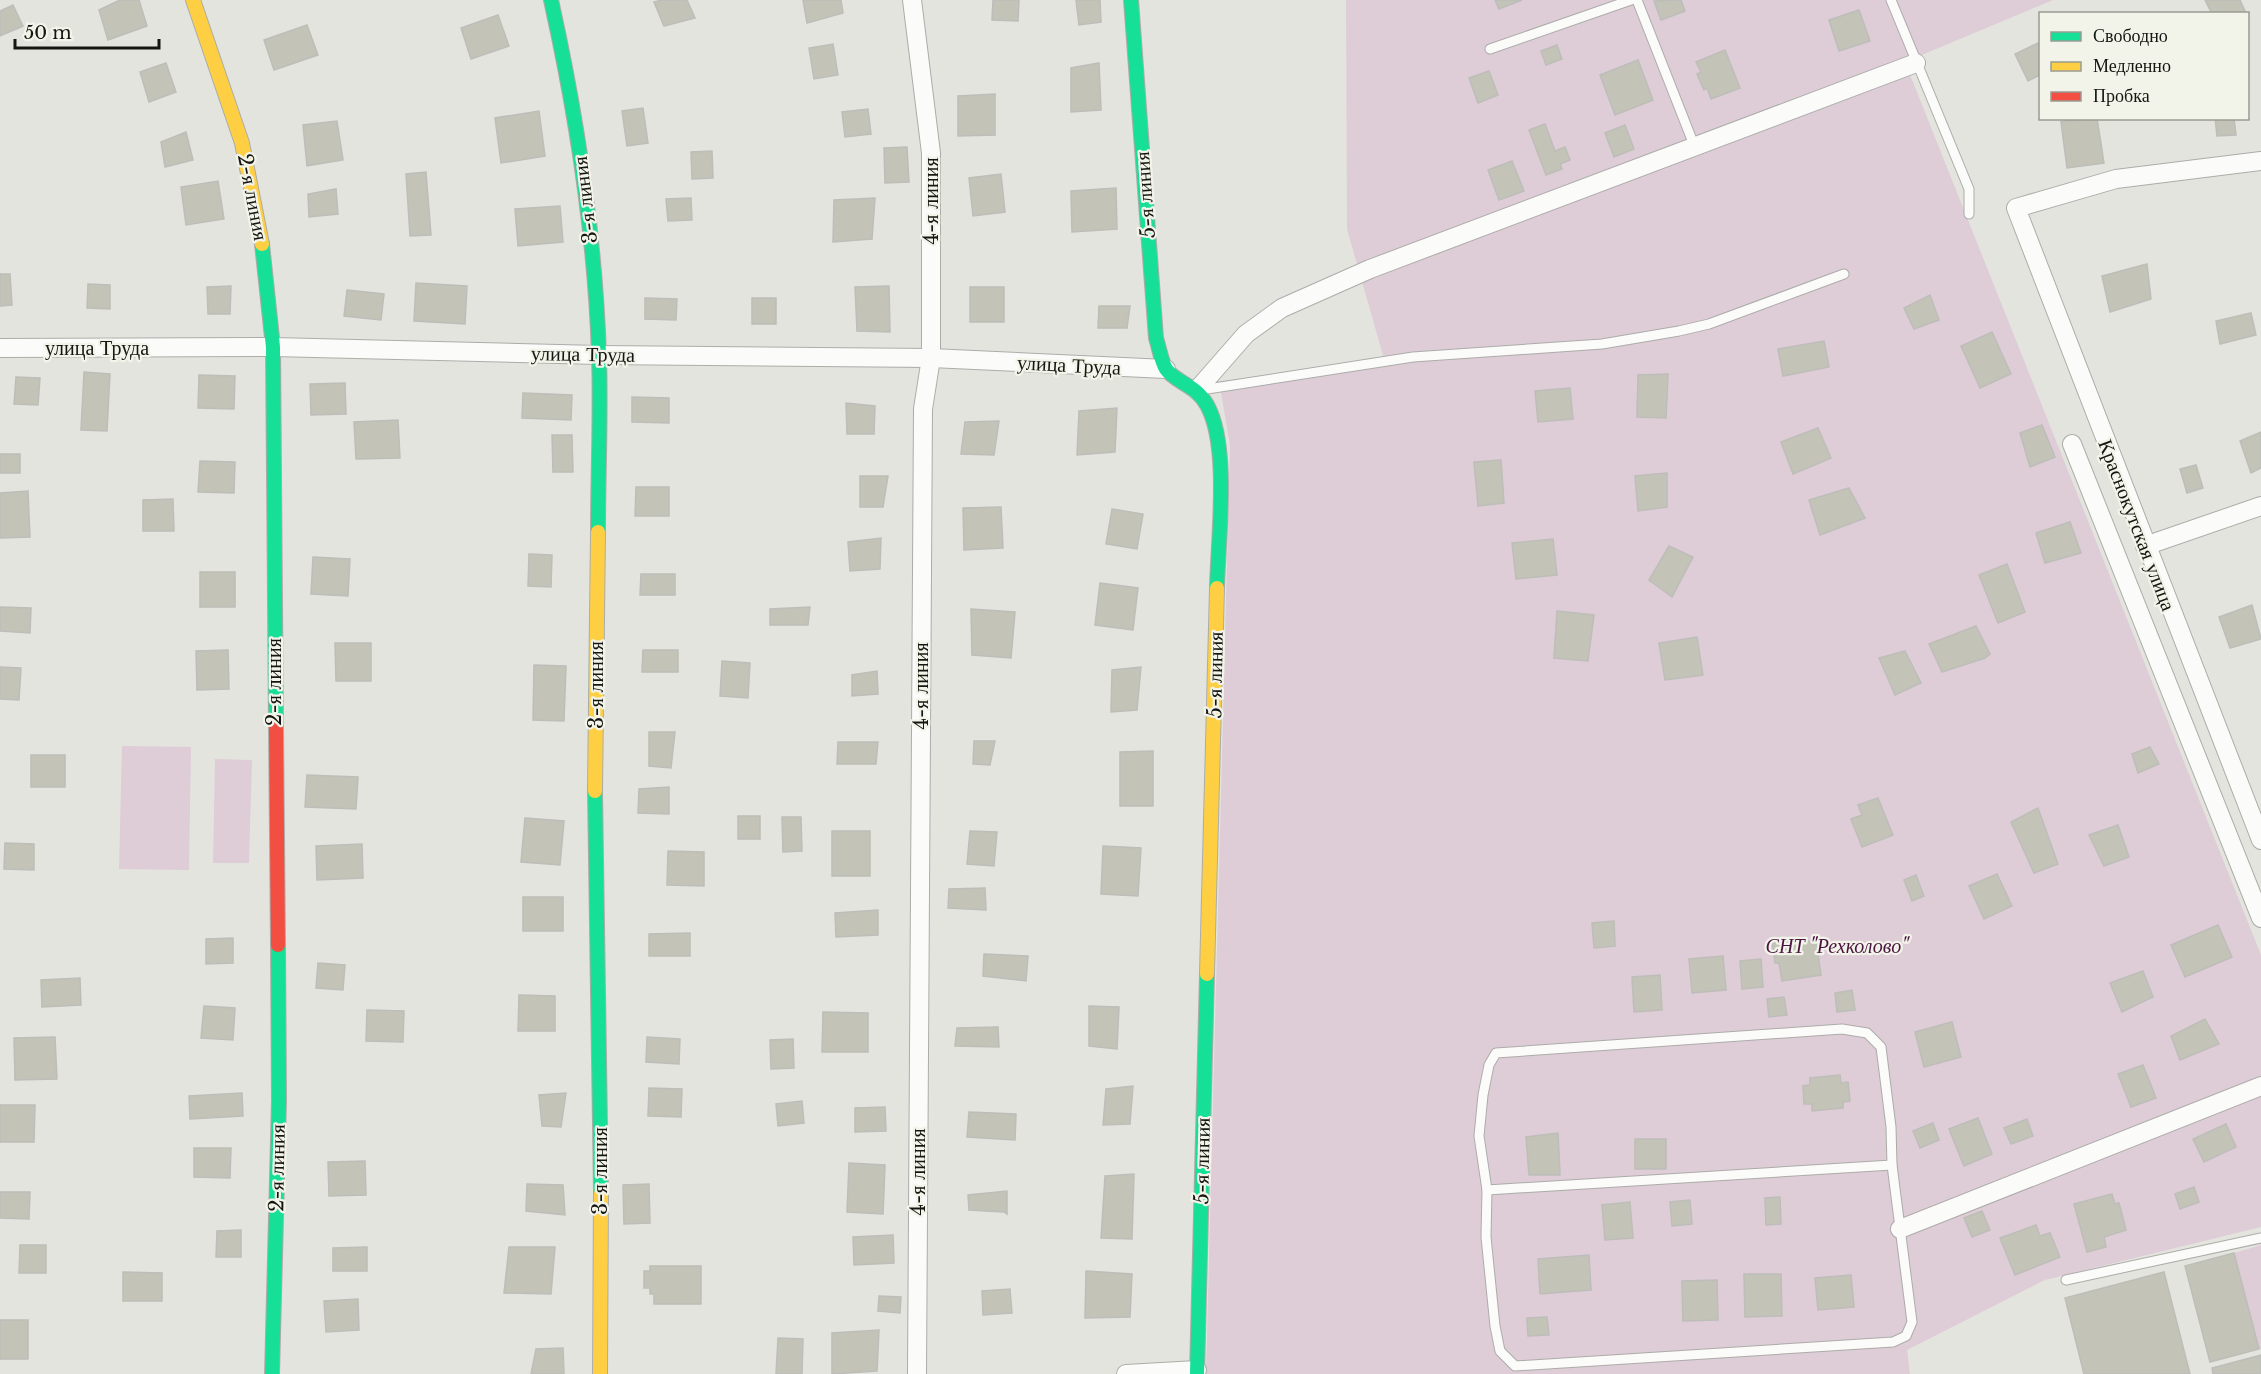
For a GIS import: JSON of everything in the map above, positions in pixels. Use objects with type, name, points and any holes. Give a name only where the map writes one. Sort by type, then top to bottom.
[{"type":"street","name":"2-я линия","points":[[193,0],[243,143],[260,225],[273,347],[279,1100],[272,1374]]},
{"type":"street","name":"3-я линия","points":[[550,0],[570,86],[586,192],[599,355],[595,832],[601,1067],[600,1374]]},
{"type":"street","name":"4-я линия","points":[[912,0],[932,153],[930,358],[923,409],[917,1374]]},
{"type":"street","name":"5-я линия","points":[[1131,0],[1156,338],[1166,369],[1197,390],[1208,407],[1217,434],[1220,464],[1197,1372]]},
{"type":"street","points":[[1197,390],[1246,334],[1282,308],[1370,269],[1916,63]]},
{"type":"street","name":"Краснокутская улица","points":[[2259,829],[2145,546],[2016,208],[2116,179],[2261,161]]},
{"type":"street","name":"улица Труда","points":[[0,348],[273,347],[599,355],[930,358],[1166,369]]},
{"type":"street","name":"Краснокутская улица","points":[[2073,444],[2261,918]]},
{"type":"street","points":[[2145,546],[2261,506]]},
{"type":"street","points":[[1900,1228],[2261,1086]]},
{"type":"street","points":[[1126,1374],[1197,1372]]},
{"type":"lane","points":[[1490,49],[1631,0]]},
{"type":"lane","points":[[1637,0],[1694,145]]},
{"type":"lane","points":[[1891,0],[1969,189],[1969,214]]},
{"type":"lane","points":[[1197,390],[1413,357],[1602,344],[1679,331],[1709,324],[1844,274]]},
{"type":"lane","points":[[1842,1029],[1867,1033],[1881,1047],[1900,1228],[1912,1322],[1906,1336],[1893,1342],[1515,1366],[1500,1351],[1495,1326],[1486,1237],[1487,1190],[1479,1136],[1489,1065],[1496,1053],[1842,1029]]},
{"type":"lane","points":[[1487,1190],[1892,1165]]},
{"type":"lane","points":[[2066,1280],[2261,1238]]},
{"type":"green space","name":"СНТ \"Рехколово\"","points":[[1346,0],[2053,0],[1905,62],[2261,955],[2261,1227],[2045,1280],[1907,1350],[1910,1374],[1206,1374],[1230,445],[1219,381],[1386,366],[1347,229]]},
{"type":"green space","points":[[122,746],[191,747],[189,870],[119,869]]},
{"type":"green space","points":[[215,759],[252,760],[249,863],[213,863]]},
{"type":"green space","points":[[2261,1245],[2261,1349],[2259,1349],[2234,1253]]},
{"type":"building","points":[[120,0],[139,0],[147,26],[108,40],[99,10]]},
{"type":"building","points":[[687,0],[695,18],[664,26],[654,2]]},
{"type":"building","points":[[803,0],[841,0],[843,13],[807,23]]},
{"type":"building","points":[[993,0],[1019,0],[1018,21],[992,20]]},
{"type":"building","points":[[1076,0],[1100,0],[1101,22],[1079,25]]},
{"type":"building","points":[[1495,0],[1522,0],[1499,9]]},
{"type":"building","points":[[1681,0],[1685,11],[1661,20],[1654,1]]},
{"type":"building","points":[[2205,0],[2240,0],[2245,11],[2243,12],[2211,12]]},
{"type":"building","points":[[13,5],[23,26],[0,36],[0,11]]},
{"type":"building","points":[[1859,10],[1870,41],[1839,51],[1829,20]]},
{"type":"building","points":[[498,15],[509,46],[471,59],[461,28]]},
{"type":"building","points":[[307,25],[318,55],[274,70],[264,40]]},
{"type":"building","points":[[2038,43],[2039,76],[2028,81],[2015,54]]},
{"type":"building","points":[[833,44],[838,75],[814,79],[809,48]]},
{"type":"building","points":[[1557,45],[1562,59],[1546,65],[1541,51]]},
{"type":"building","points":[[1725,50],[1740,88],[1711,99],[1707,88],[1704,90],[1697,74],[1701,72],[1696,62]]},
{"type":"building","points":[[1638,60],[1653,100],[1615,115],[1600,75]]},
{"type":"building","points":[[166,63],[176,92],[149,102],[140,72]]},
{"type":"building","points":[[1099,63],[1101,110],[1071,112],[1071,68]]},
{"type":"building","points":[[1489,71],[1498,95],[1478,103],[1469,78]]},
{"type":"building","points":[[995,94],[995,135],[958,136],[958,96]]},
{"type":"building","points":[[643,108],[648,143],[627,146],[622,111]]},
{"type":"building","points":[[868,109],[871,134],[845,137],[842,112]]},
{"type":"building","points":[[539,111],[545,156],[501,163],[495,118]]},
{"type":"building","points":[[2097,120],[2104,163],[2067,168],[2061,122]]},
{"type":"building","points":[[2215,120],[2234,120],[2236,135],[2217,136]]},
{"type":"building","points":[[337,121],[343,160],[307,166],[303,125]]},
{"type":"building","points":[[1545,124],[1555,151],[1565,147],[1570,160],[1560,164],[1562,169],[1546,175],[1529,130]]},
{"type":"building","points":[[1625,125],[1634,149],[1614,157],[1605,133]]},
{"type":"building","points":[[186,132],[193,160],[165,167],[161,142]]},
{"type":"building","points":[[907,147],[909,182],[885,183],[884,148]]},
{"type":"building","points":[[712,151],[713,178],[692,179],[691,152]]},
{"type":"building","points":[[1512,161],[1524,191],[1499,200],[1488,170]]},
{"type":"building","points":[[426,172],[431,235],[410,236],[406,174]]},
{"type":"building","points":[[1001,174],[1005,212],[973,216],[969,178]]},
{"type":"building","points":[[218,181],[224,219],[186,225],[181,187]]},
{"type":"building","points":[[1116,188],[1117,229],[1072,232],[1071,191]]},
{"type":"building","points":[[336,189],[338,214],[309,217],[308,194]]},
{"type":"building","points":[[691,198],[692,220],[668,221],[666,199]]},
{"type":"building","points":[[875,198],[872,239],[833,242],[834,200]]},
{"type":"building","points":[[560,206],[563,242],[518,246],[515,209]]},
{"type":"building","points":[[2147,264],[2151,299],[2110,312],[2102,276]]},
{"type":"building","points":[[0,274],[10,274],[12,305],[0,306]]},
{"type":"building","points":[[416,283],[467,286],[465,324],[414,321]]},
{"type":"building","points":[[88,284],[110,285],[110,309],[87,308]]},
{"type":"building","points":[[231,286],[230,314],[208,314],[207,287]]},
{"type":"building","points":[[889,286],[890,332],[857,331],[855,287]]},
{"type":"building","points":[[970,287],[1004,287],[1004,322],[970,322]]},
{"type":"building","points":[[347,290],[384,294],[381,320],[344,316]]},
{"type":"building","points":[[1930,295],[1939,320],[1914,329],[1904,308]]},
{"type":"building","points":[[645,298],[677,299],[676,320],[645,319]]},
{"type":"building","points":[[752,298],[776,298],[776,324],[752,324]]},
{"type":"building","points":[[1099,306],[1130,306],[1127,328],[1098,328]]},
{"type":"building","points":[[2251,313],[2256,335],[2220,344],[2216,321]]},
{"type":"building","points":[[1992,332],[2011,374],[1980,388],[1961,346]]},
{"type":"building","points":[[1824,341],[1829,367],[1783,376],[1778,349]]},
{"type":"building","points":[[84,372],[110,374],[107,431],[81,430]]},
{"type":"building","points":[[1668,374],[1666,418],[1637,417],[1638,375]]},
{"type":"building","points":[[199,375],[235,376],[234,409],[198,408]]},
{"type":"building","points":[[16,377],[40,378],[38,405],[14,404]]},
{"type":"building","points":[[345,383],[346,414],[311,415],[310,384]]},
{"type":"building","points":[[1570,388],[1573,419],[1538,422],[1535,391]]},
{"type":"building","points":[[523,393],[572,395],[571,420],[522,418]]},
{"type":"building","points":[[632,397],[669,398],[669,423],[632,422]]},
{"type":"building","points":[[846,403],[875,406],[874,434],[847,434]]},
{"type":"building","points":[[1117,408],[1115,452],[1077,455],[1079,411]]},
{"type":"building","points":[[398,420],[400,458],[356,459],[354,422]]},
{"type":"building","points":[[999,421],[994,455],[961,454],[965,422]]},
{"type":"building","points":[[2042,425],[2055,457],[2030,467],[2020,433]]},
{"type":"building","points":[[1818,428],[1831,458],[1793,474],[1781,442]]},
{"type":"building","points":[[2261,432],[2261,468],[2251,473],[2240,441]]},
{"type":"building","points":[[552,435],[572,435],[573,472],[553,472]]},
{"type":"building","points":[[0,454],[20,454],[20,473],[0,473]]},
{"type":"building","points":[[1501,460],[1504,503],[1478,506],[1474,462]]},
{"type":"building","points":[[200,461],[235,462],[234,493],[198,492]]},
{"type":"building","points":[[2196,465],[2203,488],[2187,493],[2180,469]]},
{"type":"building","points":[[1667,473],[1667,507],[1638,511],[1635,476]]},
{"type":"building","points":[[860,476],[888,476],[883,507],[860,507]]},
{"type":"building","points":[[636,487],[669,487],[669,516],[635,516]]},
{"type":"building","points":[[1849,488],[1865,518],[1820,535],[1809,500]]},
{"type":"building","points":[[28,491],[30,537],[0,538],[0,493]]},
{"type":"building","points":[[173,499],[174,531],[143,531],[143,500]]},
{"type":"building","points":[[1001,507],[1003,548],[964,550],[963,508]]},
{"type":"building","points":[[1112,509],[1143,514],[1137,549],[1106,544]]},
{"type":"building","points":[[2070,522],[2081,553],[2045,563],[2036,533]]},
{"type":"building","points":[[881,538],[880,569],[850,571],[848,542]]},
{"type":"building","points":[[1553,539],[1557,575],[1516,579],[1512,543]]},
{"type":"building","points":[[1669,546],[1693,557],[1672,597],[1649,580]]},
{"type":"building","points":[[529,554],[552,555],[551,587],[528,586]]},
{"type":"building","points":[[313,557],[350,559],[348,596],[311,594]]},
{"type":"building","points":[[2007,564],[2025,612],[1998,623],[1979,575]]},
{"type":"building","points":[[200,572],[235,572],[235,607],[200,607]]},
{"type":"building","points":[[641,574],[675,574],[675,595],[640,595]]},
{"type":"building","points":[[1100,583],[1138,588],[1133,630],[1095,625]]},
{"type":"building","points":[[2252,605],[2261,639],[2230,648],[2219,617]]},
{"type":"building","points":[[0,607],[31,608],[30,633],[0,631]]},
{"type":"building","points":[[810,607],[808,625],[770,625],[770,609]]},
{"type":"building","points":[[971,609],[1015,612],[1011,658],[972,655]]},
{"type":"building","points":[[1557,611],[1594,615],[1588,661],[1554,658]]},
{"type":"building","points":[[1976,626],[1990,654],[1985,658],[1942,672],[1929,644]]},
{"type":"building","points":[[1697,637],[1703,675],[1665,680],[1659,643]]},
{"type":"building","points":[[335,643],[371,643],[371,681],[336,681]]},
{"type":"building","points":[[228,650],[229,689],[197,690],[196,651]]},
{"type":"building","points":[[643,650],[678,650],[678,672],[642,672]]},
{"type":"building","points":[[1905,651],[1921,683],[1895,695],[1879,658]]},
{"type":"building","points":[[722,661],[750,663],[748,698],[720,696]]},
{"type":"building","points":[[534,665],[566,666],[564,721],[533,720]]},
{"type":"building","points":[[0,667],[21,668],[19,700],[0,699]]},
{"type":"building","points":[[1141,667],[1137,710],[1111,712],[1112,670]]},
{"type":"building","points":[[877,671],[878,694],[852,696],[852,675]]},
{"type":"building","points":[[649,732],[675,732],[671,768],[649,766]]},
{"type":"building","points":[[974,741],[995,741],[990,765],[973,764]]},
{"type":"building","points":[[838,742],[878,742],[876,764],[837,764]]},
{"type":"building","points":[[2150,747],[2159,764],[2138,773],[2132,754]]},
{"type":"building","points":[[1153,751],[1153,806],[1120,806],[1120,752]]},
{"type":"building","points":[[31,755],[65,755],[65,787],[31,787]]},
{"type":"building","points":[[307,775],[358,777],[356,809],[305,807]]},
{"type":"building","points":[[669,787],[669,814],[638,813],[639,789]]},
{"type":"building","points":[[1878,798],[1893,835],[1862,847],[1851,819],[1862,815],[1858,805]]},
{"type":"building","points":[[2038,808],[2058,864],[2034,873],[2011,822]]},
{"type":"building","points":[[738,816],[760,816],[760,839],[738,839]]},
{"type":"building","points":[[782,817],[801,817],[802,851],[783,852]]},
{"type":"building","points":[[525,818],[564,821],[560,865],[521,862]]},
{"type":"building","points":[[2118,825],[2129,857],[2104,866],[2089,835]]},
{"type":"building","points":[[832,831],[870,831],[870,876],[832,876]]},
{"type":"building","points":[[970,831],[997,832],[994,866],[967,864]]},
{"type":"building","points":[[5,843],[34,844],[34,870],[4,869]]},
{"type":"building","points":[[362,844],[363,878],[317,880],[316,846]]},
{"type":"building","points":[[1103,846],[1141,848],[1138,896],[1101,894]]},
{"type":"building","points":[[668,851],[704,852],[704,886],[667,885]]},
{"type":"building","points":[[1997,874],[2012,906],[1984,919],[1969,886]]},
{"type":"building","points":[[1916,875],[1924,896],[1912,901],[1904,880]]},
{"type":"building","points":[[985,888],[986,910],[948,908],[949,889]]},
{"type":"building","points":[[523,897],[563,897],[563,931],[523,931]]},
{"type":"building","points":[[878,910],[878,935],[836,937],[835,913]]},
{"type":"building","points":[[1614,921],[1615,946],[1594,948],[1592,923]]},
{"type":"building","points":[[2218,925],[2232,957],[2185,977],[2171,945]]},
{"type":"building","points":[[690,933],[690,956],[649,956],[649,934]]},
{"type":"building","points":[[1803,937],[1804,942],[1816,940],[1821,975],[1782,981],[1779,963],[1775,963],[1772,941]]},
{"type":"building","points":[[233,938],[233,963],[206,964],[206,939]]},
{"type":"building","points":[[984,954],[1028,956],[1026,981],[983,976]]},
{"type":"building","points":[[1723,956],[1726,990],[1692,993],[1689,959]]},
{"type":"building","points":[[1761,959],[1763,987],[1742,989],[1740,961]]},
{"type":"building","points":[[318,963],[345,965],[343,990],[316,988]]},
{"type":"building","points":[[2143,971],[2153,997],[2122,1012],[2110,983]]},
{"type":"building","points":[[1660,975],[1662,1010],[1634,1012],[1632,977]]},
{"type":"building","points":[[80,978],[81,1005],[42,1007],[41,980]]},
{"type":"building","points":[[1852,990],[1855,1010],[1837,1012],[1835,993]]},
{"type":"building","points":[[519,995],[555,996],[555,1031],[518,1031]]},
{"type":"building","points":[[1784,997],[1787,1015],[1769,1017],[1767,999]]},
{"type":"building","points":[[204,1006],[235,1008],[233,1040],[201,1038]]},
{"type":"building","points":[[1089,1006],[1119,1007],[1117,1049],[1089,1046]]},
{"type":"building","points":[[367,1010],[404,1011],[403,1042],[366,1041]]},
{"type":"building","points":[[823,1012],[868,1013],[868,1052],[822,1052]]},
{"type":"building","points":[[2205,1019],[2219,1044],[2180,1060],[2171,1036]]},
{"type":"building","points":[[1952,1022],[1961,1057],[1924,1067],[1915,1032]]},
{"type":"building","points":[[998,1027],[999,1047],[955,1046],[957,1028]]},
{"type":"building","points":[[55,1037],[57,1079],[15,1080],[14,1038]]},
{"type":"building","points":[[647,1037],[680,1039],[679,1064],[646,1062]]},
{"type":"building","points":[[793,1039],[794,1068],[771,1069],[770,1040]]},
{"type":"building","points":[[2143,1065],[2156,1098],[2131,1107],[2118,1074]]},
{"type":"building","points":[[1840,1075],[1841,1083],[1848,1082],[1850,1101],[1843,1102],[1843,1108],[1812,1111],[1812,1104],[1804,1104],[1803,1086],[1810,1085],[1810,1078]]},
{"type":"building","points":[[1133,1086],[1130,1124],[1103,1125],[1106,1089]]},
{"type":"building","points":[[649,1088],[682,1089],[681,1117],[648,1116]]},
{"type":"building","points":[[242,1093],[243,1116],[190,1119],[189,1096]]},
{"type":"building","points":[[566,1093],[561,1127],[542,1126],[539,1095]]},
{"type":"building","points":[[802,1101],[804,1123],[778,1126],[776,1104]]},
{"type":"building","points":[[0,1105],[35,1105],[34,1142],[0,1142]]},
{"type":"building","points":[[885,1107],[886,1131],[855,1132],[855,1108]]},
{"type":"building","points":[[969,1112],[1016,1114],[1015,1140],[967,1137]]},
{"type":"building","points":[[1978,1118],[1992,1154],[1964,1166],[1949,1129]]},
{"type":"building","points":[[2027,1119],[2033,1136],[2011,1144],[2004,1128]]},
{"type":"building","points":[[1933,1123],[1939,1140],[1920,1148],[1913,1131]]},
{"type":"building","points":[[2226,1124],[2236,1147],[2204,1162],[2193,1139]]},
{"type":"building","points":[[1558,1133],[1560,1175],[1529,1175],[1526,1137]]},
{"type":"building","points":[[1635,1139],[1666,1139],[1666,1169],[1635,1169]]},
{"type":"building","points":[[194,1148],[231,1148],[230,1178],[194,1177]]},
{"type":"building","points":[[365,1161],[366,1195],[329,1196],[328,1162]]},
{"type":"building","points":[[849,1163],[885,1165],[883,1214],[847,1212]]},
{"type":"building","points":[[1134,1174],[1132,1239],[1101,1238],[1105,1176]]},
{"type":"building","points":[[527,1184],[563,1185],[565,1215],[526,1211]]},
{"type":"building","points":[[649,1184],[650,1223],[624,1224],[623,1185]]},
{"type":"building","points":[[2194,1187],[2199,1202],[2180,1209],[2175,1194]]},
{"type":"building","points":[[1007,1191],[1007,1214],[969,1210],[968,1195]]},
{"type":"building","points":[[0,1192],[30,1192],[29,1219],[0,1218]]},
{"type":"building","points":[[2112,1194],[2115,1204],[2119,1203],[2126,1230],[2104,1237],[2106,1247],[2087,1252],[2074,1204]]},
{"type":"building","points":[[1780,1197],[1781,1224],[1766,1225],[1765,1198]]},
{"type":"building","points":[[1690,1200],[1692,1224],[1672,1226],[1670,1202]]},
{"type":"building","points":[[1630,1202],[1633,1238],[1605,1240],[1602,1205]]},
{"type":"building","points":[[1982,1211],[1990,1230],[1972,1237],[1964,1218]]},
{"type":"building","points":[[2036,1225],[2040,1236],[2050,1233],[2060,1257],[2015,1275],[2000,1238]]},
{"type":"building","points":[[241,1230],[241,1257],[216,1257],[217,1231]]},
{"type":"building","points":[[893,1235],[894,1263],[854,1265],[853,1237]]},
{"type":"building","points":[[20,1245],[46,1245],[46,1273],[19,1273]]},
{"type":"building","points":[[367,1247],[367,1271],[333,1271],[333,1248]]},
{"type":"building","points":[[509,1247],[555,1247],[551,1294],[504,1293]]},
{"type":"building","points":[[2234,1253],[2259,1349],[2210,1362],[2185,1266]]},
{"type":"building","points":[[1589,1255],[1591,1290],[1540,1294],[1538,1259]]},
{"type":"building","points":[[650,1266],[701,1266],[701,1304],[654,1304],[654,1294],[650,1294],[650,1288],[644,1288],[644,1271],[650,1271]]},
{"type":"building","points":[[1086,1271],[1132,1274],[1130,1317],[1085,1318]]},
{"type":"building","points":[[123,1272],[162,1273],[162,1301],[123,1301]]},
{"type":"building","points":[[2164,1272],[2190,1374],[2084,1374],[2065,1298]]},
{"type":"building","points":[[1744,1274],[1781,1274],[1782,1316],[1745,1317]]},
{"type":"building","points":[[1851,1275],[1854,1307],[1818,1310],[1815,1278]]},
{"type":"building","points":[[1717,1280],[1718,1320],[1683,1321],[1682,1281]]},
{"type":"building","points":[[1010,1289],[1012,1313],[983,1315],[982,1291]]},
{"type":"building","points":[[879,1296],[901,1297],[900,1313],[878,1311]]},
{"type":"building","points":[[358,1299],[359,1330],[326,1332],[324,1301]]},
{"type":"building","points":[[1547,1317],[1549,1335],[1528,1336],[1527,1318]]},
{"type":"building","points":[[0,1320],[28,1320],[28,1359],[0,1359]]},
{"type":"building","points":[[879,1330],[877,1371],[832,1374],[832,1333]]},
{"type":"building","points":[[778,1338],[803,1339],[802,1374],[776,1374]]},
{"type":"building","points":[[563,1348],[564,1374],[531,1374],[536,1349]]},
{"type":"building","points":[[2261,1355],[2261,1374],[2213,1374],[2212,1368]]},
{"type":"traffic: fast","points":[[551,0],[577,132],[589,221],[597,310],[600,377],[598,532]]},
{"type":"traffic: fast","points":[[1131,0],[1156,338],[1166,369],[1175,378],[1197,392],[1207,405],[1214,423],[1221,468],[1217,588]]},
{"type":"traffic: fast","points":[[262,244],[273,347],[276,728]]},
{"type":"traffic: fast","points":[[595,791],[601,1193]]},
{"type":"traffic: fast","points":[[272,1374],[279,1100],[278,945]]},
{"type":"traffic: fast","points":[[1197,1374],[1207,974]]},
{"type":"traffic: slow","points":[[193,0],[242,143],[262,244]]},
{"type":"traffic: slow","points":[[595,791],[598,532]]},
{"type":"traffic: slow","points":[[1207,974],[1217,588]]},
{"type":"traffic: slow","points":[[600,1374],[601,1193]]},
{"type":"traffic: jam","points":[[276,728],[278,945]]}]
